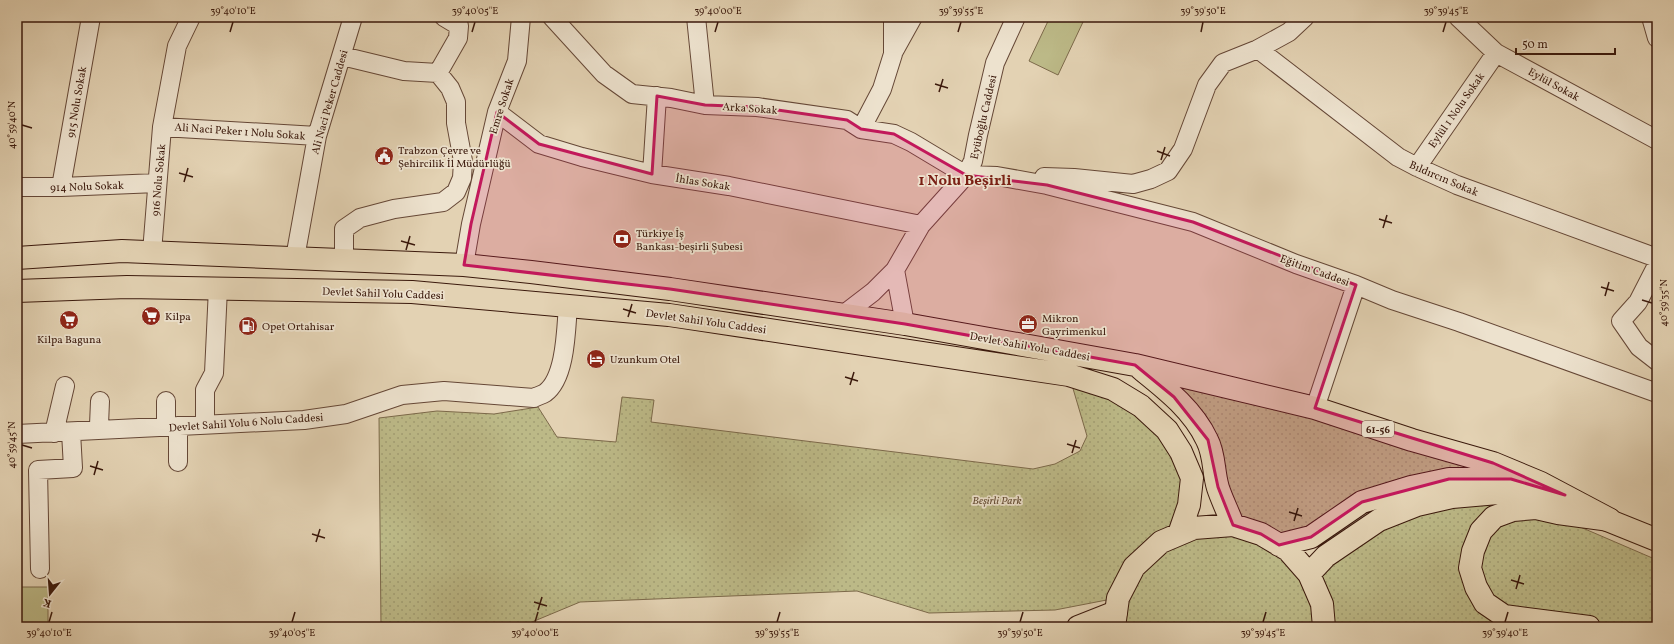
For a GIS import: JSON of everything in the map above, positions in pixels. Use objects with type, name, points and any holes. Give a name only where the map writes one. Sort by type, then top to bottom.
[{"type":"main road","name":"Devlet Sahil Yolu Caddesi","points":[[17,258],[122,251],[464,265],[670,289],[905,324],[1135,365],[1315,408],[1412,440],[1493,462],[1565,495],[1610,520]]},
{"type":"main road","name":"Devlet Sahil Yolu Caddesi","points":[[17,291],[127,287],[412,292],[669,315],[1069,375],[1114,389],[1147,411],[1167,430],[1181,452],[1192,478],[1190,504],[1179,534]]},
{"type":"main road","name":"Devlet Sahil Yolu Caddesi","points":[[1135,365],[1174,396],[1191,415],[1208,440],[1218,487],[1233,524]]},
{"type":"main road","name":"Devlet Sahil Yolu Caddesi","points":[[1279,545],[1311,537],[1362,502],[1411,487],[1449,479],[1511,479],[1540,486],[1565,495]]},
{"type":"main road","name":"61-56","points":[[1309,574],[1326,556],[1379,520],[1416,505],[1452,497],[1498,494],[1560,502],[1610,520],[1657,540]]},
{"type":"main road","name":"61-56","points":[[1590,627],[1504,616],[1485,603],[1476,587],[1470,568],[1473,552],[1481,532],[1494,517],[1513,510],[1536,508],[1558,513],[1610,520]]},
{"type":"main road","points":[[1078,627],[1115,620],[1118,598],[1134,566],[1161,542],[1194,528],[1233,524],[1261,534],[1288,550],[1309,574],[1322,604],[1324,627]]},
{"type":"street","name":"915 Nolu Sokak","points":[[61,187],[91,17]]},
{"type":"street","name":"916 Nolu Sokak","points":[[152,252],[162,127],[177,46],[191,17]]},
{"type":"street","name":"Ali Naci Peker Caddesi","points":[[295,258],[318,136],[346,57],[353,17]]},
{"type":"street","points":[[438,73],[458,38],[459,26],[444,17]]},
{"type":"street","name":"Emre Sokak","points":[[464,265],[471,224],[497,112],[516,62],[520,17]]},
{"type":"street","name":"Arka Sokak","points":[[552,17],[604,74],[632,94],[657,96],[705,105],[757,107],[847,120],[861,129],[894,134],[911,142],[966,175]]},
{"type":"street","points":[[696,17],[705,105]]},
{"type":"street","points":[[893,17],[893,54]]},
{"type":"street","points":[[861,129],[882,89],[893,54],[913,17]]},
{"type":"street","name":"Eyüboğlu Caddesi","points":[[843,315],[873,292],[895,270],[921,225],[966,175],[973,161],[995,63],[1016,17]]},
{"type":"street","points":[[1016,180],[1047,177],[1074,178],[1132,184],[1168,171],[1183,149],[1207,85],[1223,63],[1258,49],[1289,32],[1305,17]]},
{"type":"street","name":"Eylül Sokak","points":[[1458,17],[1496,53],[1657,140]]},
{"type":"street","points":[[1652,17],[1657,38]]},
{"type":"street","name":"Bıldırcın Sokak","points":[[1258,49],[1398,157],[1416,167],[1457,185],[1657,258]]},
{"type":"street","name":"Eylül 1 Nolu Sokak","points":[[1416,167],[1496,53]]},
{"type":"street","points":[[344,260],[344,229],[360,218],[394,209],[443,202],[456,192],[462,178],[463,161],[456,123],[456,102],[450,88],[438,73],[404,71],[346,57]]},
{"type":"street","points":[[652,174],[657,96]]},
{"type":"street","name":"İhlas Sokak","points":[[497,112],[539,144],[652,174],[729,186],[921,225]]},
{"type":"street","name":"Ali Naci Peker 1 Nolu Sokak","points":[[162,127],[318,136]]},
{"type":"street","name":"Eğitim Caddesi","points":[[966,175],[997,176],[1047,186],[1193,222],[1296,264],[1356,285],[1392,300],[1473,327],[1657,393]]},
{"type":"street","name":"914 Nolu Sokak","points":[[17,187],[61,187],[157,183]]},
{"type":"street","points":[[1657,265],[1638,302],[1621,321],[1639,347],[1657,361]]},
{"type":"street","points":[[895,270],[905,324]]},
{"type":"street","points":[[1315,408],[1356,285]]},
{"type":"street","points":[[205,425],[205,390],[214,373],[218,288]]},
{"type":"street","name":"Devlet Sahil Yolu 6 Nolu Caddesi","points":[[21,432],[71,432],[172,423],[205,425],[304,420],[346,414],[402,395],[444,391],[534,398],[545,393],[557,378],[562,365],[568,305]]},
{"type":"street","points":[[54,433],[65,386]]},
{"type":"street","points":[[99,425],[100,401]]},
{"type":"street","points":[[166,401],[172,423],[178,462]]},
{"type":"street","points":[[40,569],[38,470],[73,468],[71,432]]},
{"type":"highlighted area","points":[[657,96],[705,105],[757,107],[812,114],[847,120],[861,129],[894,134],[966,175],[1047,185],[1193,222],[1356,285],[1315,408],[1493,463],[1565,495],[1511,479],[1449,479],[1362,502],[1311,537],[1279,545],[1261,534],[1233,525],[1218,487],[1208,440],[1174,397],[1135,365],[905,324],[670,289],[464,265],[471,224],[497,112],[539,144],[652,174]]},
{"type":"green space","points":[[1050,17],[1072,17],[1083,22],[1058,75],[1029,61]]},
{"type":"green space","name":"Beşirli Park","points":[[1171,370],[1494,467],[1449,479],[1280,545],[1309,574],[1379,520],[1498,493],[1515,512],[1578,526],[1657,560],[1657,627],[1589,627],[1534,623],[1336,624],[1324,625],[1324,627],[1114,627],[1117,598],[1055,610],[929,613],[857,591],[580,602],[520,627],[381,627],[379,418],[437,411],[494,414],[538,407],[557,437],[616,442],[622,397],[654,400],[651,422],[1033,469],[1055,464],[1080,451],[1087,436],[1069,375],[1141,406],[1181,452],[1182,525],[1233,525],[1191,415]]},
{"type":"green space","points":[[17,455],[21,587],[48,587],[48,627],[17,627]]},
{"type":"place","name":"Trabzon Çevre ve Şehircilik İl Müdürlüğü","points":[[384,156]]},
{"type":"place","name":"Türkiye İş Bankası-beşirli Şubesi","points":[[622,239]]},
{"type":"place","name":"Kilpa","points":[[151,316]]},
{"type":"place","name":"Kilpa Baguna","points":[[69,320]]},
{"type":"place","name":"Mikron Gayrimenkul","points":[[1028,324]]},
{"type":"place","name":"Opet Ortahisar","points":[[248,326]]},
{"type":"place","name":"Uzunkum Otel","points":[[596,359]]},
{"type":"district","name":"1 Nolu Beşirli","points":[[965,180]]}]
